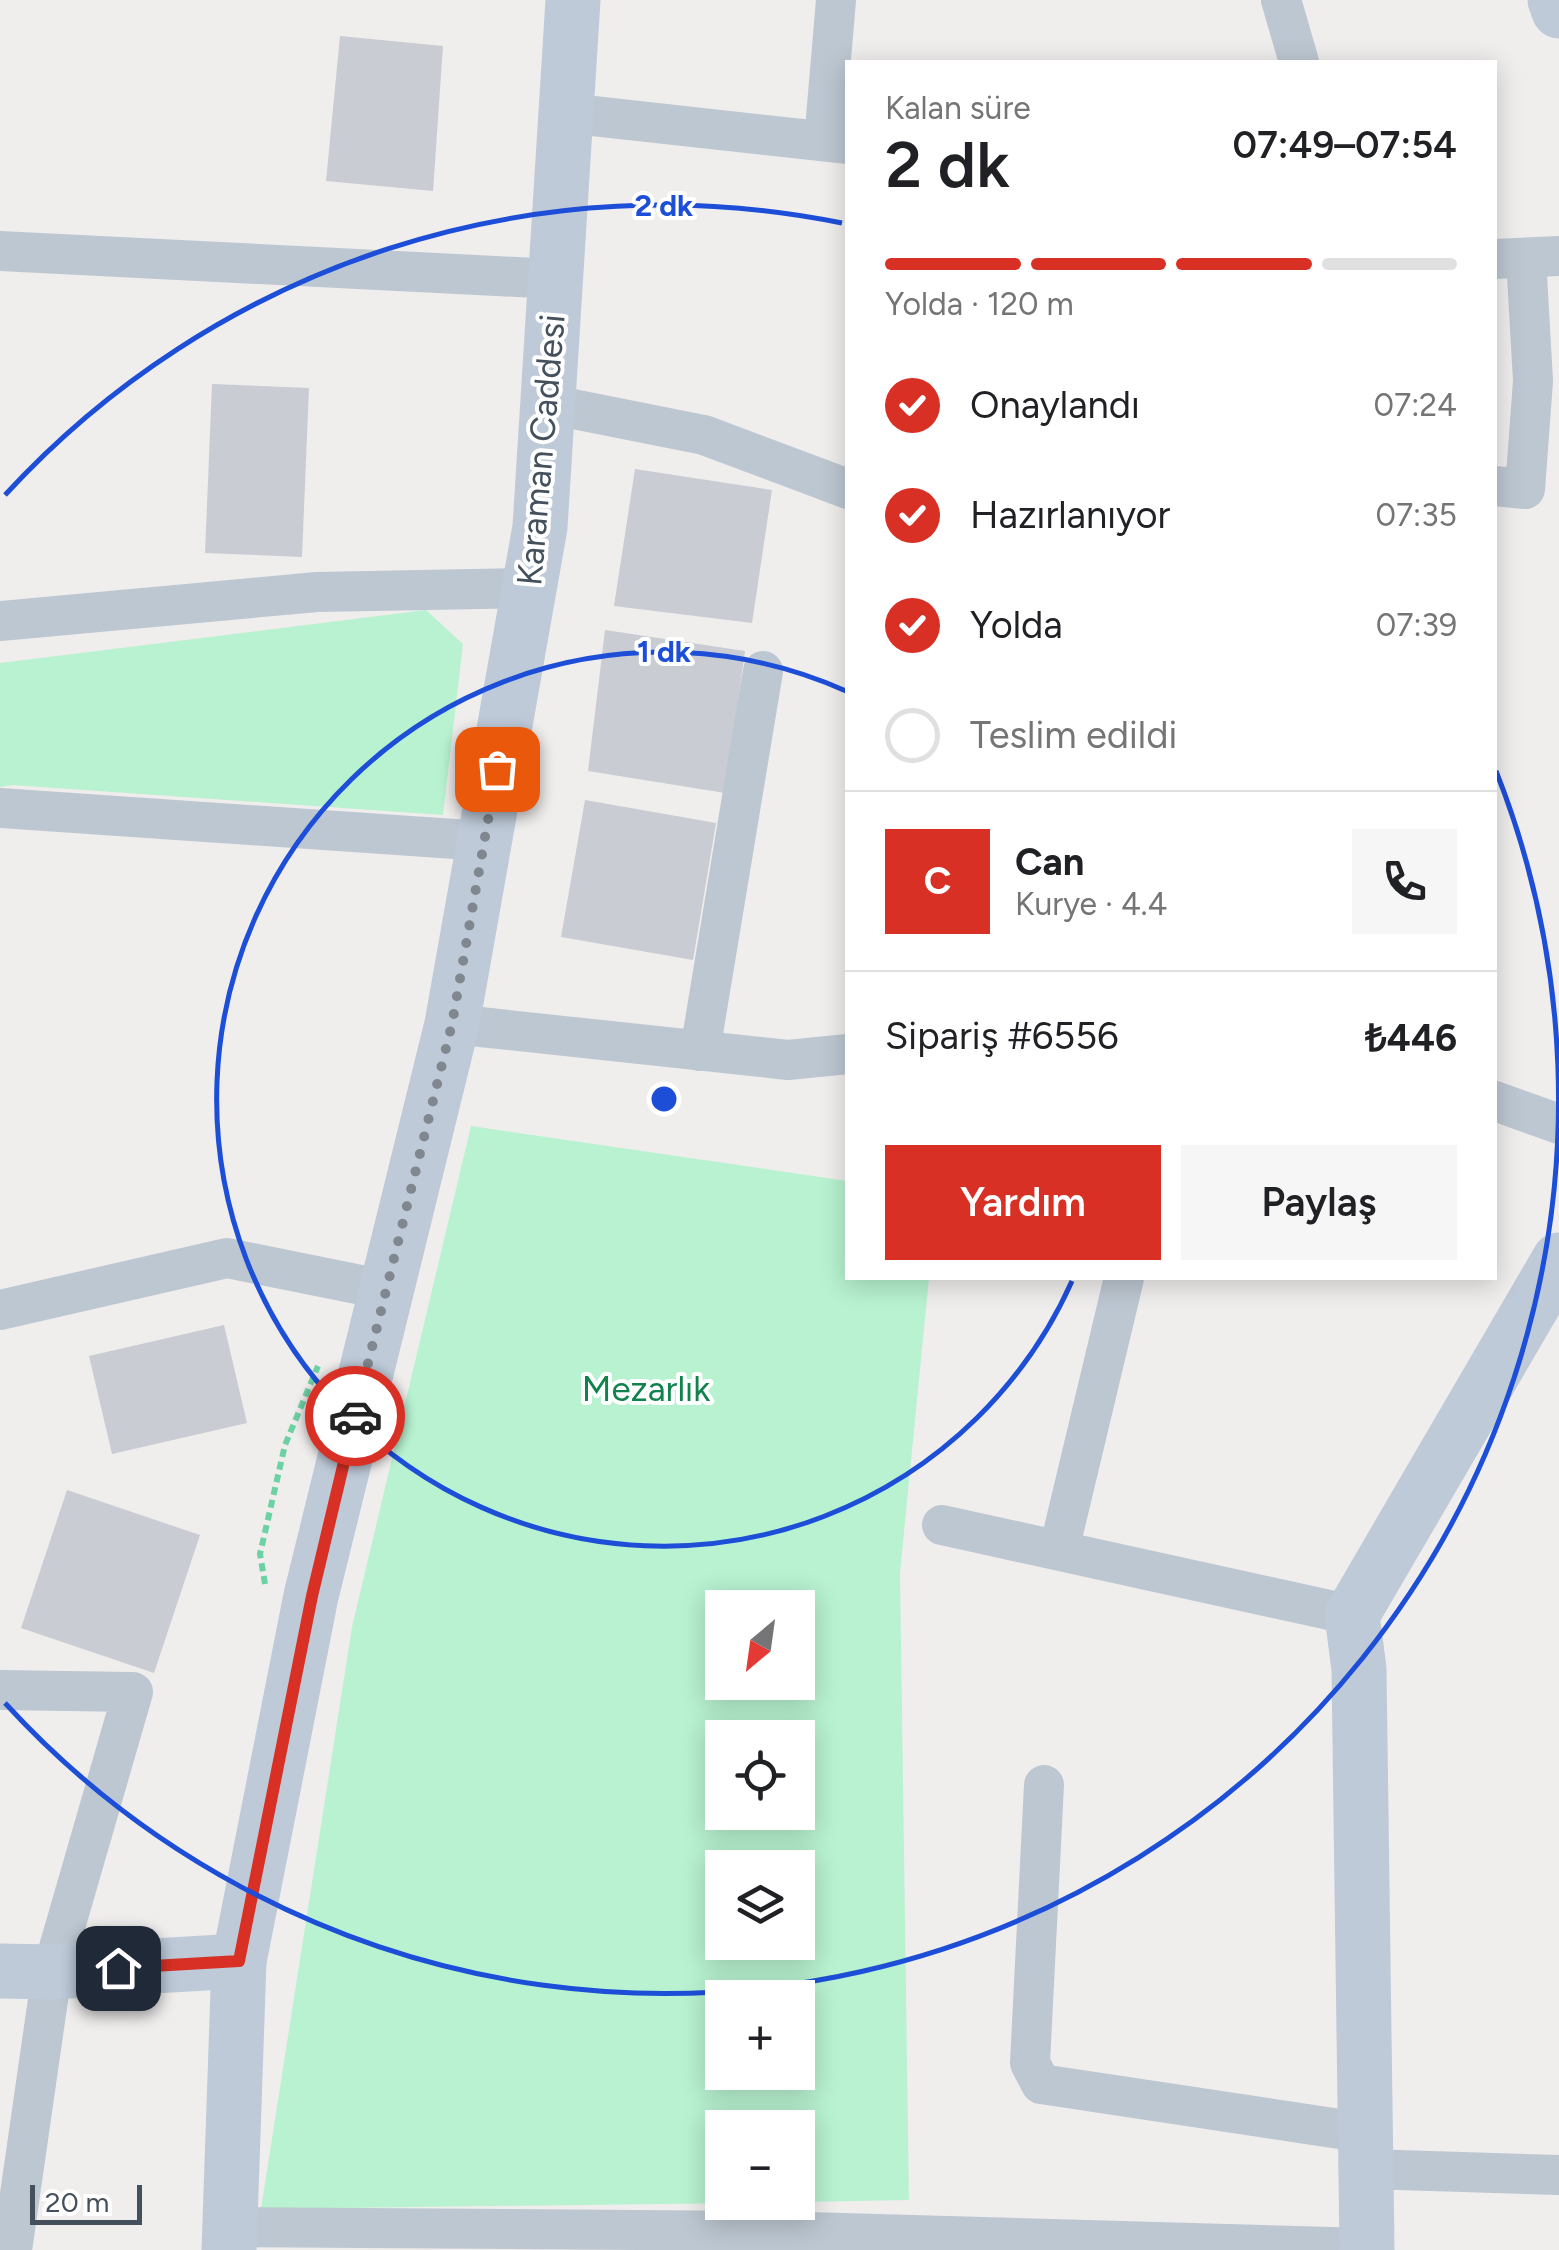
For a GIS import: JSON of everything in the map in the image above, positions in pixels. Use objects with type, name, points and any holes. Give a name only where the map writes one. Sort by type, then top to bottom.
[{"type":"main road","name":"Karaman Caddesi","points":[[229,2239],[239,1961],[312,1596],[452,1024],[540,527],[573,0]]},
{"type":"main road","points":[[1555,0],[1559,11]]},
{"type":"main road","points":[[1367,2249],[1359,1669],[1352,1615],[1559,1260]]},
{"type":"main road","points":[[26,1972],[239,1961]]},
{"type":"street","points":[[566,113],[836,143],[836,0]]},
{"type":"street","points":[[1281,0],[1297,60]]},
{"type":"street","points":[[0,251],[556,278]]},
{"type":"street","points":[[1497,486],[1525,489],[1533,382],[1527,258]]},
{"type":"street","points":[[548,404],[704,435],[845,489]]},
{"type":"street","points":[[0,621],[317,592],[530,588]]},
{"type":"street","points":[[700,1051],[763,671]]},
{"type":"street","points":[[0,808],[484,842]]},
{"type":"street","points":[[452,1024],[788,1060],[845,1054]]},
{"type":"street","points":[[1497,1101],[1559,1124]]},
{"type":"street","points":[[0,1310],[227,1258],[386,1290]]},
{"type":"street","points":[[1060,1550],[1124,1280]]},
{"type":"street","points":[[942,1525],[1352,1615]]},
{"type":"street","points":[[0,1690],[133,1692],[26,1972],[12,2250]]},
{"type":"street","points":[[1044,1786],[1030,2063],[1041,2084],[1366,2151],[1559,2175]]},
{"type":"street","points":[[229,2239],[774,2231],[1367,2249]]},
{"type":"green space","points":[[426,610],[463,644],[443,815],[0,787],[0,663]]},
{"type":"green space","name":"Mezarlık","points":[[471,1126],[845,1181],[845,1280],[929,1280],[900,1573],[909,2200],[815,2202],[815,2110],[705,2110],[705,2203],[261,2209],[352,1627]]},
{"type":"building","points":[[340,36],[443,46],[433,191],[326,181]]},
{"type":"building","points":[[212,384],[309,388],[302,557],[205,553]]},
{"type":"building","points":[[635,469],[772,490],[752,623],[614,606]]},
{"type":"building","points":[[605,630],[745,651],[725,793],[588,771]]},
{"type":"building","points":[[585,800],[716,823],[693,960],[561,937]]},
{"type":"building","points":[[224,1325],[247,1423],[112,1454],[89,1356]]},
{"type":"building","points":[[67,1490],[200,1535],[154,1673],[21,1628]]},
{"type":"way so far","points":[[355,1416],[452,1024],[497,769]]},
{"type":"route","points":[[118,1968],[239,1961],[312,1596],[355,1416]]}]
